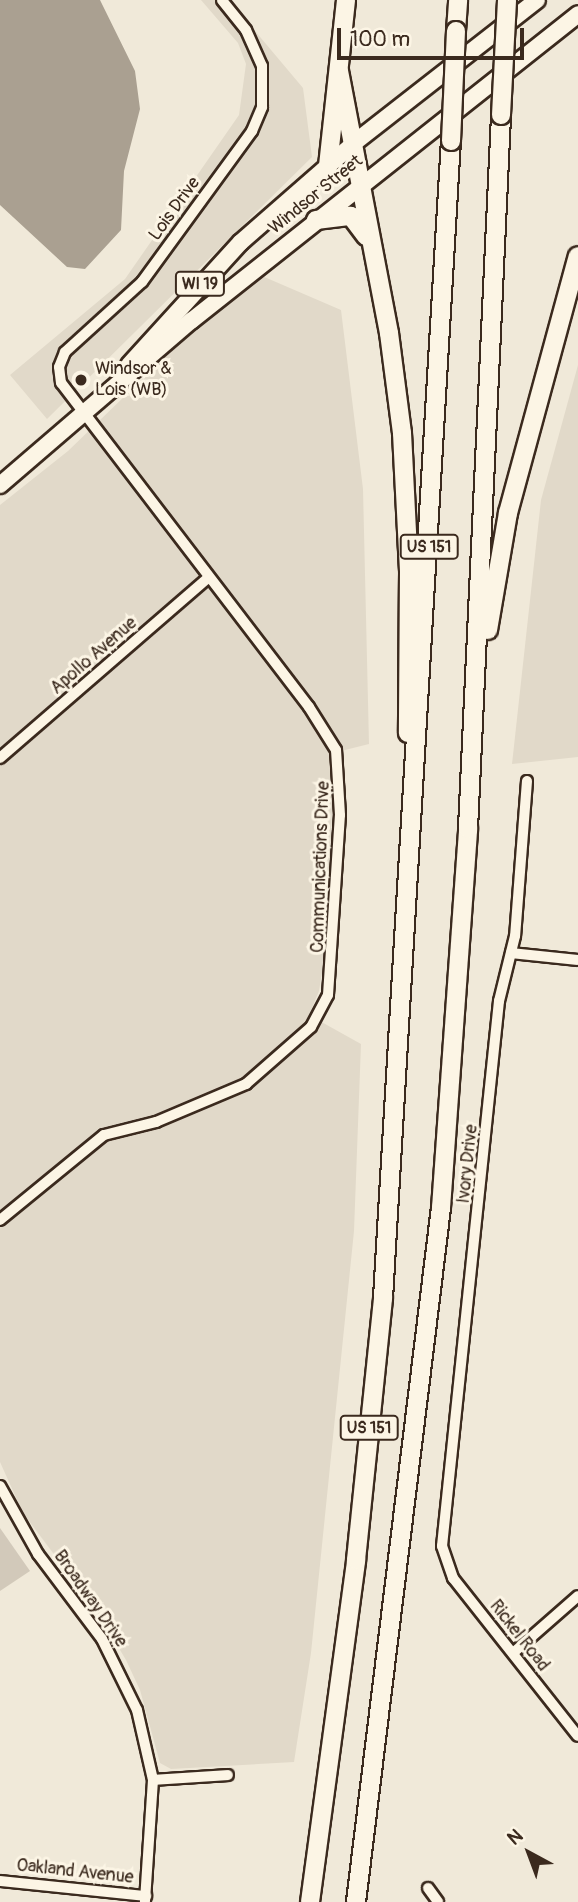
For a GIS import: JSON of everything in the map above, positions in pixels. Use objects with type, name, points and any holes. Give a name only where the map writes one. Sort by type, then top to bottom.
[{"type":"highway","points":[[328,166],[346,0]]},
{"type":"highway","name":"US 151","points":[[310,1902],[356,1560],[376,1367],[407,953],[458,0]]},
{"type":"highway","name":"US 151","points":[[356,1902],[442,1208],[470,779],[506,0]]},
{"type":"highway","points":[[339,71],[389,333],[402,433],[408,572],[407,953]]},
{"type":"highway","points":[[316,220],[351,216],[370,242]]},
{"type":"highway","points":[[470,779],[493,585],[578,256]]},
{"type":"main road","name":"Windsor Street","points":[[85,414],[241,242],[354,143],[537,0]]},
{"type":"main road","name":"Windsor Street","points":[[0,485],[359,184],[578,15]]},
{"type":"street","name":"Lois Drive","points":[[85,414],[61,383],[59,367],[65,352],[142,282],[252,131],[262,107],[265,82],[258,49],[222,0]]},
{"type":"street","name":"Communications Drive","points":[[0,1220],[104,1135],[156,1122],[246,1084],[312,1027],[328,995],[340,815],[336,750],[309,707],[85,414]]},
{"type":"street","name":"Apollo Avenue","points":[[0,758],[208,578]]},
{"type":"street","name":"Ivory Drive","points":[[443,1552],[499,1001],[511,953],[527,781]]},
{"type":"street","points":[[511,953],[578,960]]},
{"type":"street","name":"Broadway Drive","points":[[0,1486],[38,1555],[114,1660],[137,1710],[153,1780],[145,1899]]},
{"type":"street","name":"Rickel Road","points":[[443,1552],[453,1578],[578,1736]]},
{"type":"street","points":[[513,1653],[578,1596]]},
{"type":"street","points":[[153,1780],[228,1775]]},
{"type":"street","name":"Oakland Avenue","points":[[0,1881],[145,1899]]},
{"type":"street","points":[[428,1888],[438,1902]]},
{"type":"shaded area","points":[[0,0],[100,0],[135,71],[140,109],[124,171],[121,230],[85,269],[67,267],[0,205]]},
{"type":"shaded area","points":[[201,0],[229,0],[303,88],[312,157],[47,419],[10,375],[125,279],[239,115],[246,64],[238,43]]},
{"type":"shaded area","points":[[262,276],[341,310],[363,489],[369,744],[329,754],[333,788],[326,948],[319,991],[309,1015],[361,1044],[354,1231],[311,1653],[294,1762],[171,1769],[160,1763],[140,1690],[126,1660],[98,1613],[23,1513],[0,1462],[0,505],[68,451],[189,334]]},
{"type":"shaded area","points":[[578,365],[578,757],[512,764],[541,500]]},
{"type":"shaded area","points":[[0,1528],[30,1571],[0,1591]]},
{"type":"place","name":"Windsor & Lois (WB)","points":[[81,380]]}]
